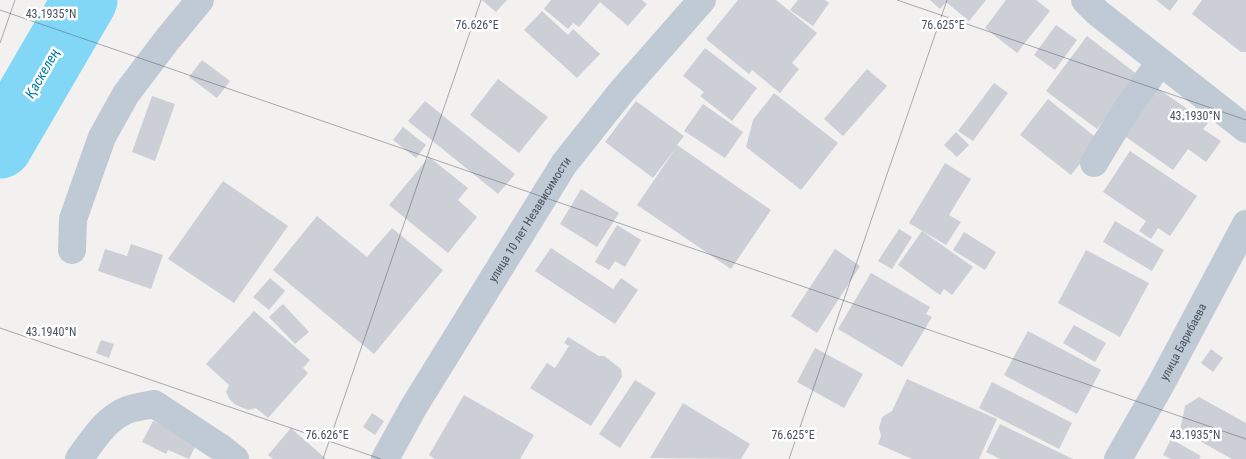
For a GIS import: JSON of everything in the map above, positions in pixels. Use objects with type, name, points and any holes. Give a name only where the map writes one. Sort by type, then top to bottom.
[{"type":"street","points":[[72,250],[73,219],[102,138],[126,94],[166,40],[200,0]]},
{"type":"street","name":"улица 10 лет Независимости","points":[[385,459],[413,408],[564,164],[622,91],[702,0]]},
{"type":"street","points":[[1085,0],[1098,13],[1246,129]]},
{"type":"street","points":[[1094,164],[1123,115],[1160,62]]},
{"type":"street","name":"улица Барибаева","points":[[1118,459],[1161,384],[1246,224]]},
{"type":"street","points":[[79,459],[111,418],[129,409],[154,404],[222,448],[235,459]]},
{"type":"building","points":[[482,0],[507,0],[496,12]]},
{"type":"building","points":[[551,0],[642,0],[647,4],[628,26],[600,2],[579,27],[573,23],[568,29],[544,9]]},
{"type":"building","points":[[738,0],[776,0],[817,33],[792,63],[799,69],[780,93],[752,70],[749,74],[706,39]]},
{"type":"building","points":[[798,0],[825,0],[829,3],[813,26],[790,10]]},
{"type":"building","points":[[930,0],[986,0],[969,21],[946,2],[940,9]]},
{"type":"building","points":[[1006,0],[1036,0],[1050,11],[1017,53],[985,28]]},
{"type":"building","points":[[1156,0],[1178,0],[1170,11]]},
{"type":"building","points":[[1202,0],[1246,0],[1246,52],[1241,52],[1192,14]]},
{"type":"building","points":[[542,11],[568,35],[573,29],[600,54],[577,78],[524,30]]},
{"type":"building","points":[[1056,25],[1077,40],[1055,70],[1034,55]]},
{"type":"building","points":[[1087,36],[1138,75],[1097,129],[1046,91]]},
{"type":"building","points":[[705,48],[757,88],[732,121],[700,96],[704,92],[683,76]]},
{"type":"building","points":[[202,60],[230,81],[217,98],[189,77]]},
{"type":"building","points":[[867,69],[887,86],[843,136],[824,119]]},
{"type":"building","points":[[498,79],[548,117],[519,153],[470,115]]},
{"type":"building","points":[[994,83],[1008,93],[973,141],[958,131]]},
{"type":"building","points":[[1157,88],[1208,123],[1203,129],[1221,141],[1206,162],[1188,149],[1173,170],[1123,135]]},
{"type":"building","points":[[774,93],[838,143],[801,190],[746,147],[753,120]]},
{"type":"building","points":[[152,96],[175,104],[155,161],[132,152]]},
{"type":"building","points":[[1048,99],[1099,140],[1071,175],[1020,135]]},
{"type":"building","points":[[425,101],[515,174],[498,194],[408,121]]},
{"type":"building","points":[[636,101],[684,136],[677,145],[771,210],[731,269],[637,205],[676,148],[653,178],[605,142]]},
{"type":"building","points":[[703,104],[743,132],[725,158],[684,131]]},
{"type":"building","points":[[403,127],[426,145],[416,158],[393,140]]},
{"type":"building","points":[[956,132],[969,145],[957,157],[944,145]]},
{"type":"building","points":[[1130,151],[1197,196],[1170,236],[1158,228],[1151,239],[1139,231],[1146,221],[1103,192]]},
{"type":"building","points":[[429,157],[468,188],[458,200],[477,217],[448,253],[389,205]]},
{"type":"building","points":[[945,163],[971,179],[949,215],[961,222],[946,245],[909,223]]},
{"type":"building","points":[[223,181],[288,226],[234,303],[168,259]]},
{"type":"building","points":[[581,189],[619,213],[597,247],[560,224]]},
{"type":"building","points":[[317,216],[367,257],[392,228],[443,270],[374,354],[273,270]]},
{"type":"building","points":[[1115,221],[1164,250],[1152,271],[1103,242]]},
{"type":"building","points":[[617,225],[641,240],[625,267],[615,261],[609,270],[595,262]]},
{"type":"building","points":[[899,229],[912,237],[892,269],[878,261]]},
{"type":"building","points":[[922,231],[973,267],[952,295],[944,289],[940,295],[898,265]]},
{"type":"building","points":[[964,232],[996,252],[985,270],[953,250]]},
{"type":"building","points":[[131,244],[163,255],[151,289],[98,271],[105,249],[127,256]]},
{"type":"building","points":[[551,248],[613,289],[621,278],[638,290],[615,324],[535,271]]},
{"type":"building","points":[[835,249],[860,266],[817,333],[791,316]]},
{"type":"building","points":[[1086,250],[1149,283],[1120,337],[1058,303]]},
{"type":"building","points":[[871,273],[930,307],[926,314],[932,317],[902,367],[838,329]]},
{"type":"building","points":[[270,278],[285,291],[269,310],[253,297]]},
{"type":"building","points":[[283,304],[309,332],[295,344],[269,317]]},
{"type":"building","points":[[254,311],[310,360],[303,368],[308,373],[268,418],[256,408],[248,410],[230,400],[226,392],[229,385],[206,364]]},
{"type":"building","points":[[1074,325],[1106,343],[1095,362],[1063,343]]},
{"type":"building","points":[[1028,331],[1101,370],[1077,414],[1004,375]]},
{"type":"building","points":[[568,337],[599,356],[604,356],[621,369],[622,377],[591,426],[530,388],[547,363],[555,368],[569,346],[564,343]]},
{"type":"building","points":[[101,340],[114,344],[109,358],[96,353]]},
{"type":"building","points":[[815,348],[863,374],[844,408],[797,382]]},
{"type":"building","points":[[1211,349],[1223,358],[1213,372],[1201,363]]},
{"type":"building","points":[[907,379],[997,419],[979,459],[912,459],[878,444],[881,436],[879,428],[882,417],[892,411]]},
{"type":"building","points":[[635,380],[656,393],[620,448],[599,434]]},
{"type":"building","points":[[992,382],[1072,423],[1059,449],[979,408]]},
{"type":"building","points":[[464,395],[534,435],[520,459],[435,459],[429,455]]},
{"type":"building","points":[[1199,397],[1246,423],[1246,459],[1232,459],[1180,430],[1185,406]]},
{"type":"building","points":[[683,403],[750,444],[741,459],[650,458]]},
{"type":"building","points":[[372,413],[384,421],[375,435],[363,427]]},
{"type":"building","points":[[153,421],[197,443],[189,459],[168,450],[166,454],[142,442]]},
{"type":"building","points":[[1000,424],[1073,459],[1000,459],[986,452]]},
{"type":"building","points":[[291,428],[326,459],[273,459],[268,455]]},
{"type":"building","points":[[1171,439],[1201,456],[1199,459],[1171,459],[1163,455]]},
{"type":"waterway","name":"Қаскелең","points":[[0,146],[85,0]]}]
